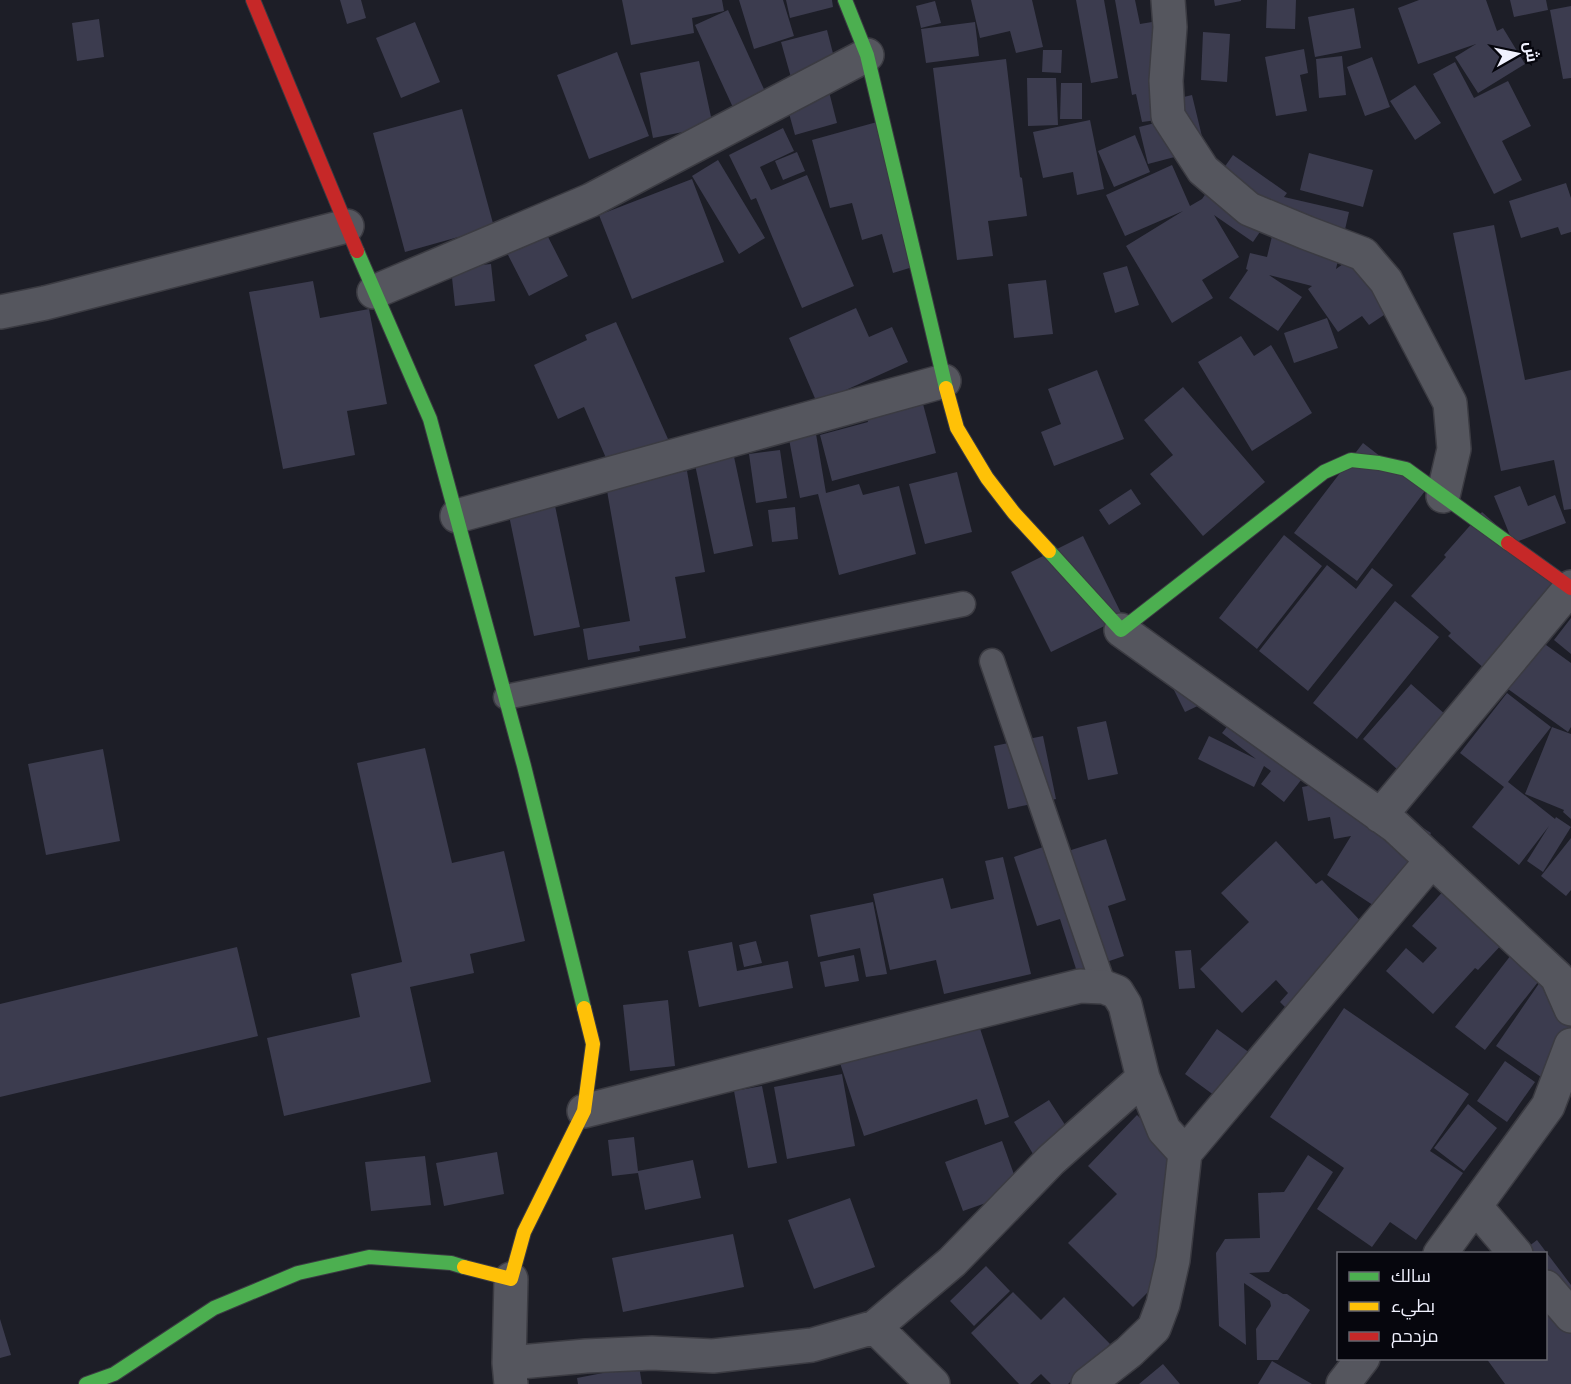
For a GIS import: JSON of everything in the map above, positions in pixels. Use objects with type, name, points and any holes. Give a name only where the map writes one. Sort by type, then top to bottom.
[{"type":"street","points":[[254,0],[374,292],[430,419],[530,789],[593,1044],[584,1111],[525,1232],[511,1279],[510,1374],[586,1356],[652,1353],[713,1356],[812,1345],[875,1327],[952,1262],[1052,1160],[1143,1078]]},
{"type":"street","points":[[845,0],[867,55],[957,428],[987,478],[1014,513],[1121,630],[1395,826],[1557,977],[1571,1009]]},
{"type":"street","points":[[1168,0],[1170,27],[1166,81],[1168,116],[1203,170],[1249,209],[1363,254],[1386,281],[1450,403],[1454,449],[1443,496]]},
{"type":"street","points":[[374,292],[591,200],[867,55]]},
{"type":"street","points":[[0,312],[45,303],[347,226]]},
{"type":"street","points":[[457,516],[944,381]]},
{"type":"street","points":[[1121,630],[1324,472],[1351,460],[1406,469],[1571,588],[1380,816]]},
{"type":"street","points":[[1088,1384],[1129,1352],[1154,1328],[1163,1304],[1173,1260],[1185,1153],[1432,860]]},
{"type":"street","points":[[584,1111],[1080,986],[1104,987],[1117,992],[1125,1005],[1143,1078],[1164,1130],[1185,1153]]},
{"type":"street","points":[[1441,1252],[1548,1106],[1571,1045]]},
{"type":"street","points":[[1475,1206],[1514,1252]]},
{"type":"street","points":[[86,1384],[114,1374],[214,1308],[298,1273],[369,1257],[451,1263],[511,1279]]},
{"type":"street","points":[[1547,1289],[1571,1316]]},
{"type":"street","points":[[875,1327],[933,1384]]},
{"type":"street","points":[[1343,1384],[1362,1360]]},
{"type":"lane","points":[[506,697],[963,604]]},
{"type":"lane","points":[[992,661],[1104,987]]},
{"type":"building","points":[[340,0],[361,0],[366,18],[347,24]]},
{"type":"building","points":[[622,0],[722,0],[724,11],[692,18],[694,33],[631,45]]},
{"type":"building","points":[[739,0],[783,0],[794,36],[754,49]]},
{"type":"building","points":[[786,0],[832,0],[833,7],[790,18]]},
{"type":"building","points":[[971,0],[1032,0],[1043,47],[1016,53],[1010,31],[980,38]]},
{"type":"building","points":[[1076,0],[1104,0],[1118,78],[1091,83]]},
{"type":"building","points":[[1115,0],[1135,0],[1140,24],[1170,19],[1184,93],[1153,99],[1157,120],[1142,122],[1136,94],[1132,95]]},
{"type":"building","points":[[1214,0],[1241,0],[1241,1],[1215,6]]},
{"type":"building","points":[[1267,0],[1296,0],[1295,29],[1266,28]]},
{"type":"building","points":[[1419,0],[1486,0],[1497,31],[1503,28],[1525,64],[1478,93],[1455,57],[1476,44],[1418,64],[1398,8]]},
{"type":"building","points":[[1510,0],[1546,0],[1548,10],[1514,17]]},
{"type":"building","points":[[935,1],[941,23],[921,28],[916,6]]},
{"type":"building","points":[[1571,6],[1571,78],[1563,79],[1550,10]]},
{"type":"building","points":[[1354,8],[1361,48],[1315,57],[1308,17]]},
{"type":"building","points":[[728,10],[768,98],[736,114],[695,25]]},
{"type":"building","points":[[99,19],[104,57],[77,61],[72,23]]},
{"type":"building","points":[[415,22],[440,82],[401,98],[376,38]]},
{"type":"building","points":[[975,22],[979,56],[926,63],[921,29]]},
{"type":"building","points":[[827,30],[837,69],[792,81],[781,42]]},
{"type":"building","points":[[1203,32],[1230,34],[1227,82],[1201,80]]},
{"type":"building","points":[[1304,49],[1308,73],[1300,75],[1307,111],[1276,116],[1265,57]]},
{"type":"building","points":[[1043,50],[1062,50],[1061,73],[1042,72]]},
{"type":"building","points":[[617,52],[649,136],[589,159],[557,75]]},
{"type":"building","points":[[1342,56],[1346,95],[1319,98],[1316,59]]},
{"type":"building","points":[[1372,57],[1390,107],[1365,116],[1347,67]]},
{"type":"building","points":[[1006,59],[1027,216],[988,221],[993,256],[957,260],[933,68]]},
{"type":"building","points":[[699,61],[713,126],[653,138],[640,73]]},
{"type":"building","points":[[1455,62],[1474,98],[1508,81],[1531,126],[1502,141],[1522,180],[1494,194],[1433,74]]},
{"type":"building","points":[[825,76],[837,123],[795,135],[782,88]]},
{"type":"building","points":[[1027,78],[1056,78],[1058,125],[1028,126]]},
{"type":"building","points":[[1061,83],[1082,83],[1082,119],[1060,119]]},
{"type":"building","points":[[1415,85],[1441,123],[1415,140],[1390,101]]},
{"type":"building","points":[[1192,95],[1205,149],[1148,164],[1139,127],[1167,120],[1163,102]]},
{"type":"building","points":[[462,109],[494,227],[405,252],[373,133]]},
{"type":"building","points":[[1090,120],[1104,189],[1077,195],[1073,172],[1043,178],[1033,132]]},
{"type":"building","points":[[877,122],[916,266],[893,273],[882,234],[862,240],[852,203],[830,208],[812,140]]},
{"type":"building","points":[[783,128],[794,151],[760,167],[771,190],[807,175],[854,286],[802,308],[756,198],[751,200],[729,155]]},
{"type":"building","points":[[1135,135],[1150,172],[1114,187],[1098,151]]},
{"type":"building","points":[[797,152],[805,171],[783,180],[775,161]]},
{"type":"building","points":[[1309,153],[1373,170],[1363,207],[1300,190]]},
{"type":"building","points":[[1233,155],[1287,193],[1284,197],[1349,212],[1336,269],[1364,249],[1402,303],[1369,325],[1362,316],[1338,332],[1308,289],[1312,286],[1269,275],[1302,297],[1278,331],[1229,298],[1248,270],[1246,269],[1250,253],[1267,257],[1280,203],[1253,242],[1214,215],[1239,257],[1202,280],[1213,298],[1172,323],[1126,246],[1183,211],[1125,236],[1106,195],[1172,165],[1190,206],[1202,199]]},
{"type":"building","points":[[718,160],[765,238],[739,254],[692,176]]},
{"type":"building","points":[[692,179],[724,262],[632,299],[599,215]]},
{"type":"building","points":[[1566,183],[1571,198],[1571,232],[1561,235],[1558,227],[1521,238],[1509,201]]},
{"type":"building","points":[[1494,225],[1525,380],[1571,370],[1571,509],[1564,510],[1554,460],[1501,471],[1453,233]]},
{"type":"building","points":[[545,231],[568,276],[529,296],[506,251]]},
{"type":"building","points":[[491,264],[495,301],[455,306],[451,268]]},
{"type":"building","points":[[1127,266],[1139,305],[1115,313],[1103,273]]},
{"type":"building","points":[[1046,280],[1053,334],[1014,338],[1008,284]]},
{"type":"building","points":[[313,281],[320,318],[369,309],[387,404],[347,411],[355,455],[283,469],[249,292]]},
{"type":"building","points":[[856,308],[869,337],[892,327],[908,362],[817,403],[789,338]]},
{"type":"building","points":[[1327,318],[1338,348],[1294,363],[1284,333]]},
{"type":"building","points":[[616,322],[668,439],[609,465],[584,407],[558,419],[534,365],[587,340],[585,335]]},
{"type":"building","points":[[1241,336],[1254,356],[1271,345],[1312,413],[1252,451],[1198,362]]},
{"type":"building","points":[[1097,370],[1124,439],[1054,466],[1041,432],[1061,424],[1048,389]]},
{"type":"building","points":[[1183,387],[1265,482],[1203,536],[1150,474],[1173,455],[1144,420]]},
{"type":"building","points":[[919,389],[936,453],[832,481],[820,435],[868,422],[863,404]]},
{"type":"building","points":[[816,434],[826,493],[859,484],[863,495],[899,486],[916,554],[839,575],[818,494],[800,498],[789,439]]},
{"type":"building","points":[[1363,443],[1425,491],[1357,581],[1294,533]]},
{"type":"building","points":[[780,450],[787,498],[756,503],[749,454]]},
{"type":"building","points":[[733,452],[753,546],[714,554],[694,460]]},
{"type":"building","points":[[687,471],[705,572],[675,577],[686,638],[639,646],[640,651],[588,660],[583,629],[630,621],[606,485]]},
{"type":"building","points":[[957,472],[972,532],[925,544],[909,484]]},
{"type":"building","points":[[1520,486],[1528,506],[1555,495],[1566,523],[1516,542],[1564,585],[1487,671],[1448,636],[1451,633],[1411,596],[1482,512],[1511,538],[1494,496]]},
{"type":"building","points":[[1131,489],[1141,504],[1109,525],[1099,510]]},
{"type":"building","points":[[553,496],[580,627],[534,636],[507,506]]},
{"type":"building","points":[[795,507],[798,539],[772,542],[768,510]]},
{"type":"building","points":[[1284,535],[1322,566],[1257,649],[1219,618]]},
{"type":"building","points":[[1083,536],[1123,617],[1051,652],[1011,572]]},
{"type":"building","points":[[1327,565],[1356,589],[1372,568],[1393,585],[1308,691],[1259,651]]},
{"type":"building","points":[[1395,601],[1439,637],[1357,739],[1313,703]]},
{"type":"building","points":[[1571,618],[1571,654],[1554,640]]},
{"type":"building","points":[[1542,642],[1571,663],[1571,727],[1568,732],[1508,689]]},
{"type":"building","points":[[1167,676],[1206,702],[1185,712]]},
{"type":"building","points":[[1411,684],[1455,723],[1406,777],[1363,739]]},
{"type":"building","points":[[1507,693],[1551,727],[1508,782],[1555,819],[1556,817],[1571,827],[1543,872],[1527,861],[1549,826],[1519,865],[1472,827],[1504,787],[1460,753]]},
{"type":"building","points":[[1240,710],[1312,766],[1284,802],[1261,784],[1271,771],[1264,766],[1254,787],[1198,759],[1209,736],[1256,759],[1222,733]]},
{"type":"building","points":[[1106,721],[1118,774],[1088,780],[1077,727]]},
{"type":"building","points":[[1552,727],[1571,734],[1571,819],[1563,812],[1564,810],[1525,794]]},
{"type":"building","points":[[1043,736],[1056,799],[1008,809],[994,746]]},
{"type":"building","points":[[425,748],[452,863],[504,851],[525,941],[470,954],[474,973],[410,987],[431,1082],[284,1116],[267,1038],[360,1017],[351,974],[402,962],[357,763]]},
{"type":"building","points":[[103,749],[120,841],[46,855],[28,764]]},
{"type":"building","points":[[1353,778],[1375,797],[1431,833],[1382,911],[1327,875],[1351,836],[1334,839],[1330,817],[1308,821],[1302,787]]},
{"type":"building","points":[[1571,838],[1571,890],[1566,896],[1541,876]]},
{"type":"building","points":[[1106,839],[1126,900],[1108,906],[1124,956],[1077,972],[1060,919],[1037,926],[1014,857],[1043,847],[1046,858]]},
{"type":"building","points":[[1276,841],[1316,884],[1322,880],[1368,929],[1286,1008],[1280,1002],[1288,993],[1276,980],[1242,1013],[1200,969],[1249,922],[1221,893]]},
{"type":"building","points":[[1003,857],[1031,974],[944,994],[936,960],[890,970],[873,894],[943,878],[951,909],[994,899],[985,861]]},
{"type":"building","points":[[1446,888],[1504,942],[1478,970],[1475,968],[1433,1014],[1386,971],[1406,948],[1423,963],[1437,948],[1412,926]]},
{"type":"building","points":[[873,902],[887,974],[866,977],[860,948],[818,957],[810,915]]},
{"type":"building","points":[[1529,932],[1559,955],[1485,1050],[1455,1027]]},
{"type":"building","points":[[756,941],[762,963],[744,967],[739,945]]},
{"type":"building","points":[[732,942],[737,971],[788,961],[793,988],[699,1007],[688,951]]},
{"type":"building","points":[[237,947],[258,1036],[0,1097],[0,1004]]},
{"type":"building","points":[[1191,950],[1195,988],[1179,989],[1175,951]]},
{"type":"building","points":[[854,955],[859,981],[825,987],[820,962]]},
{"type":"building","points":[[1540,982],[1571,1004],[1571,1032],[1541,1077],[1496,1046]]},
{"type":"building","points":[[668,1000],[675,1066],[630,1071],[623,1005]]},
{"type":"building","points":[[973,1007],[1009,1117],[985,1125],[977,1099],[864,1136],[840,1063]]},
{"type":"building","points":[[1344,1008],[1469,1094],[1430,1151],[1463,1173],[1416,1240],[1390,1222],[1372,1247],[1317,1209],[1344,1168],[1270,1117]]},
{"type":"building","points":[[1217,1029],[1265,1064],[1233,1109],[1185,1074]]},
{"type":"building","points":[[1505,1061],[1535,1082],[1507,1122],[1477,1101]]},
{"type":"building","points":[[842,1074],[855,1146],[787,1159],[774,1087]]},
{"type":"building","points":[[762,1086],[777,1163],[748,1168],[734,1091]]},
{"type":"building","points":[[1049,1100],[1069,1131],[1033,1154],[1014,1122]]},
{"type":"building","points":[[1468,1104],[1497,1128],[1464,1171],[1434,1148]]},
{"type":"building","points":[[1137,1115],[1195,1171],[1184,1256],[1133,1307],[1068,1243],[1117,1194],[1088,1166]]},
{"type":"building","points":[[634,1137],[638,1171],[693,1160],[701,1198],[645,1210],[638,1173],[612,1176],[608,1140]]},
{"type":"building","points":[[1002,1141],[1020,1191],[963,1211],[945,1162]]},
{"type":"building","points":[[497,1152],[504,1194],[444,1206],[436,1163]]},
{"type":"building","points":[[1308,1155],[1333,1172],[1269,1272],[1249,1273],[1310,1310],[1278,1360],[1257,1360],[1256,1329],[1271,1306],[1270,1301],[1244,1283],[1246,1345],[1219,1326],[1216,1253],[1225,1239],[1260,1238],[1258,1193],[1284,1192]]},
{"type":"building","points":[[425,1156],[431,1205],[371,1211],[365,1162]]},
{"type":"building","points":[[850,1198],[875,1267],[814,1289],[788,1220]]},
{"type":"building","points":[[733,1234],[744,1287],[623,1312],[612,1258]]},
{"type":"building","points":[[1537,1240],[1546,1252],[1522,1252]]},
{"type":"building","points":[[1547,1253],[1571,1285],[1571,1384],[1505,1384],[1487,1360],[1547,1360]]},
{"type":"building","points":[[986,1266],[1010,1291],[974,1326],[950,1301]]},
{"type":"building","points":[[1013,1292],[1041,1320],[1064,1297],[1110,1344],[1068,1384],[1051,1384],[1041,1374],[1030,1384],[1019,1384],[971,1333]]},
{"type":"building","points":[[0,1319],[11,1355],[0,1358]]},
{"type":"building","points":[[1272,1361],[1312,1384],[1258,1384]]},
{"type":"building","points":[[1163,1364],[1180,1384],[1139,1384]]},
{"type":"building","points":[[639,1366],[642,1384],[578,1384],[577,1378]]},
{"type":"traffic: fast","points":[[845,0],[867,55],[946,388]]},
{"type":"traffic: fast","points":[[357,251],[430,419],[524,766],[584,1008]]},
{"type":"traffic: fast","points":[[1049,551],[1121,630],[1324,472],[1351,460],[1406,469],[1508,543]]},
{"type":"traffic: fast","points":[[86,1384],[114,1374],[214,1308],[298,1273],[369,1257],[451,1263],[464,1267]]},
{"type":"traffic: slow","points":[[946,388],[957,428],[987,478],[1014,513],[1049,551]]},
{"type":"traffic: slow","points":[[464,1267],[511,1279],[524,1232],[584,1111],[593,1044],[584,1008]]},
{"type":"traffic: jam","points":[[253,0],[357,251]]},
{"type":"traffic: jam","points":[[1508,543],[1571,588]]}]
